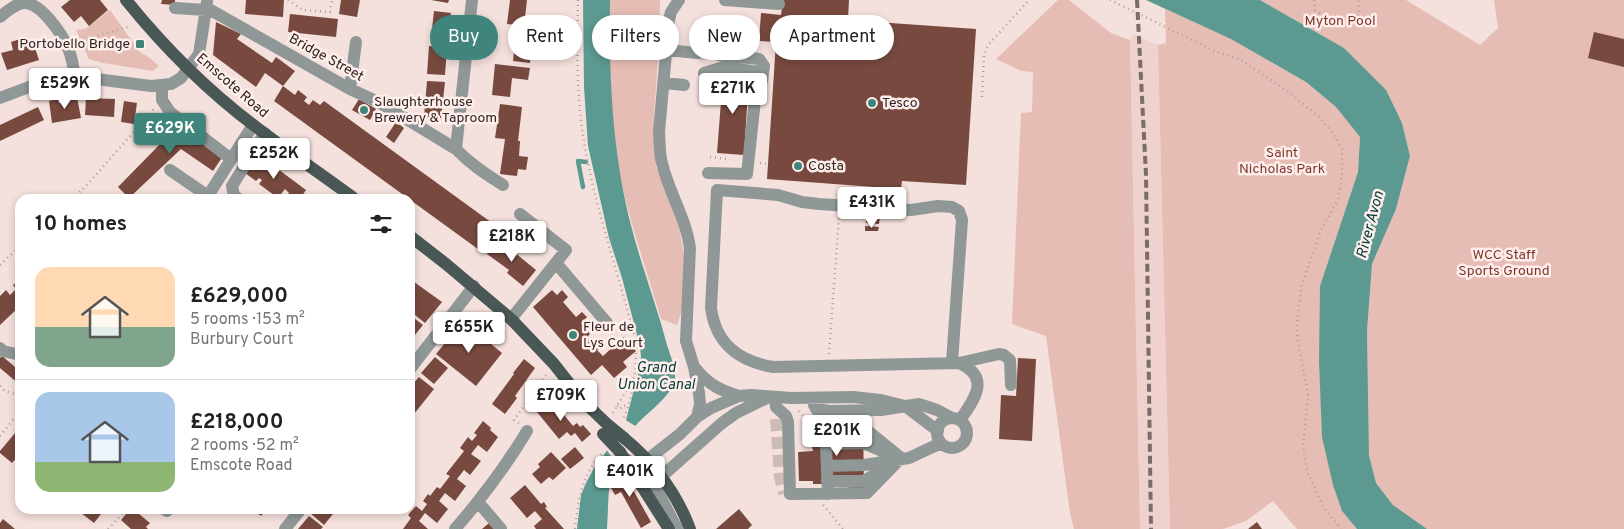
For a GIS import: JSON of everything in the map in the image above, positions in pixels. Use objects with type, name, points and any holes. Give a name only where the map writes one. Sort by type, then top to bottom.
[{"type":"main road","name":"Emscote Road","points":[[126,0],[188,69],[253,125],[348,194]]},
{"type":"main road","points":[[415,240],[474,286],[511,319],[554,364],[583,401],[647,460],[655,476],[673,494],[690,529]]},
{"type":"main road","points":[[610,426],[622,455],[669,529]]},
{"type":"street","points":[[456,149],[472,0]]},
{"type":"street","points":[[670,15],[679,0]]},
{"type":"street","points":[[725,0],[779,4]]},
{"type":"street","points":[[0,17],[19,4],[25,2],[38,3],[66,43],[75,79]]},
{"type":"street","points":[[0,98],[29,88],[75,79],[96,79],[140,86],[162,86],[176,82],[200,54],[207,6],[175,8]]},
{"type":"street","name":"Bridge Street","points":[[207,6],[350,89],[380,103],[456,149],[465,160],[503,185]]},
{"type":"street","points":[[350,89],[356,42]]},
{"type":"street","points":[[704,73],[721,61],[759,59],[764,66],[751,193]]},
{"type":"street","points":[[665,60],[659,132],[660,150],[664,174],[688,234],[690,248],[686,341],[694,367],[700,401],[697,417]]},
{"type":"street","points":[[708,173],[747,174],[758,72],[755,64],[721,61]]},
{"type":"street","points":[[664,83],[684,85]]},
{"type":"street","points":[[162,86],[162,100],[170,112],[231,159]]},
{"type":"street","points":[[209,194],[253,125]]},
{"type":"street","points":[[234,194],[232,186],[265,133]]},
{"type":"street","points":[[170,170],[203,194]]},
{"type":"street","points":[[955,362],[962,220],[959,211],[952,206],[911,210],[810,203],[778,195],[717,190],[711,308],[715,326],[724,342],[733,351],[750,361],[773,367],[955,362],[999,354],[1004,355],[1010,360],[1011,386]]},
{"type":"street","points":[[511,319],[566,250],[520,214]]},
{"type":"street","points":[[556,263],[607,324]]},
{"type":"street","points":[[415,363],[474,286]]},
{"type":"street","points":[[0,348],[3,351],[15,354]]},
{"type":"street","points":[[827,466],[864,465],[910,458],[939,437],[942,422],[956,419],[977,395],[978,384],[973,372],[955,362]]},
{"type":"street","points":[[694,367],[704,380],[720,390],[739,396],[752,395],[774,405],[786,416],[788,422],[787,494],[826,493],[864,481],[901,458]]},
{"type":"street","points":[[647,460],[680,434],[697,417],[739,396]]},
{"type":"street","points":[[810,397],[826,428],[821,443],[827,466],[826,493]]},
{"type":"street","points":[[655,476],[742,409],[774,405],[810,397],[868,398],[905,406],[939,437],[945,446],[954,448],[965,441],[968,432],[964,423],[919,404],[905,406],[881,410],[830,411],[816,409]]},
{"type":"street","points":[[826,428],[863,427],[901,458]]},
{"type":"street","points":[[455,529],[479,503],[511,458],[527,431]]},
{"type":"street","points":[[821,443],[863,443],[901,458]]},
{"type":"street","points":[[622,455],[655,476],[677,529]]},
{"type":"street","points":[[479,503],[501,529]]},
{"type":"street","points":[[285,529],[297,514]]},
{"type":"path","points":[[288,0],[303,10],[330,12],[332,0]]},
{"type":"path","points":[[578,0],[578,86],[586,153],[634,338],[637,362],[633,389],[626,406],[624,418],[610,426]]},
{"type":"path","points":[[982,97],[984,53],[989,44],[1029,0]]},
{"type":"path","points":[[1110,0],[1217,52],[1241,60],[1290,92],[1320,117],[1342,149],[1342,176],[1338,200],[1322,230],[1302,284],[1297,319],[1297,335],[1308,394],[1303,446],[1307,471],[1324,508],[1341,529]]},
{"type":"path","points":[[1314,0],[1315,10],[1328,19],[1347,25],[1359,14],[1359,0]]},
{"type":"path","points":[[71,40],[89,38],[128,27]]},
{"type":"path","points":[[77,194],[157,106]]},
{"type":"path","points":[[710,157],[715,158]]},
{"type":"path","points":[[829,360],[840,211]]},
{"type":"path","points":[[0,265],[15,251]]},
{"type":"path","points":[[527,431],[525,426],[514,420],[554,364]]},
{"type":"path","points":[[610,426],[617,406],[636,373]]},
{"type":"path","points":[[0,386],[15,394]]},
{"type":"path","points":[[617,406],[620,409],[622,406],[626,406]]},
{"type":"path","points":[[797,408],[808,423],[809,443],[821,443]]},
{"type":"path","points":[[0,436],[15,417]]},
{"type":"path","points":[[575,529],[580,490],[595,460],[605,450]]},
{"type":"path","points":[[826,493],[830,515],[843,529]]},
{"type":"path","points":[[108,529],[122,514]]},
{"type":"shaded area","points":[[1134,34],[1158,45],[1170,529],[1140,529],[1130,40]]},
{"type":"green space","points":[[610,0],[660,0],[660,15],[610,15]]},
{"type":"green space","points":[[1058,0],[1069,0],[1111,33],[1130,40],[1140,529],[1074,529],[1070,513],[1046,336],[1012,324],[1021,113],[1032,112],[1033,72],[1021,71],[996,59]]},
{"type":"green space","name":"WCC Staff Sports Ground","points":[[1260,0],[1406,0],[1480,45],[1498,28],[1494,0],[1624,0],[1624,529],[1427,529],[1393,505],[1376,483],[1369,455],[1367,331],[1372,264],[1396,209],[1410,156],[1402,123],[1385,90],[1344,48]]},
{"type":"green space","name":"Saint Nicholas Park","points":[[1165,9],[1232,39],[1306,82],[1336,107],[1360,137],[1358,172],[1320,286],[1342,511],[1357,529],[1297,529],[1273,501],[1246,521],[1223,529],[1170,529],[1158,45],[1166,43]]},
{"type":"green space","points":[[110,10],[139,51],[159,66],[153,71],[89,59],[76,30],[85,29]]},
{"type":"green space","points":[[610,60],[658,60],[654,116],[656,167],[676,212],[684,253],[683,307],[677,325],[661,319],[624,194],[616,154]]},
{"type":"water","name":"Grand Union Canal","points":[[583,0],[610,0],[610,15],[592,15],[592,60],[610,60],[616,144],[625,201],[675,378],[670,390],[631,430],[616,450],[610,477],[607,529],[577,529],[581,495],[594,468],[626,420],[641,357],[640,346],[622,278],[609,238],[588,146],[584,87]]},
{"type":"water","name":"River Avon","points":[[1146,0],[1260,0],[1344,48],[1386,90],[1402,123],[1410,156],[1396,209],[1372,264],[1367,331],[1369,455],[1376,483],[1393,505],[1427,529],[1357,529],[1342,511],[1333,485],[1322,437],[1319,361],[1320,286],[1358,172],[1360,137],[1336,107],[1306,82],[1231,39]]},
{"type":"pier","points":[[624,419],[637,427],[613,459],[606,449]]},
{"type":"building","points":[[70,0],[100,0],[108,10],[89,26],[81,16],[74,22],[61,7]]},
{"type":"building","points":[[162,0],[175,0],[175,5],[161,4]]},
{"type":"building","points":[[246,0],[284,0],[283,17],[245,14]]},
{"type":"building","points":[[341,0],[360,0],[357,17],[339,14]]},
{"type":"building","points":[[431,0],[449,0],[448,3]]},
{"type":"building","points":[[510,0],[527,0],[525,15],[508,15]]},
{"type":"building","name":"Tesco","points":[[783,0],[849,0],[848,15],[781,15]]},
{"type":"building","points":[[434,11],[451,13],[451,15],[434,15]]},
{"type":"building","name":"Tesco","points":[[761,13],[781,15],[770,15],[770,42],[760,41]]},
{"type":"building","points":[[290,14],[338,19],[336,37],[288,32]]},
{"type":"building","points":[[216,22],[241,34],[237,39],[272,63],[276,57],[295,71],[283,86],[265,73],[256,87],[213,55]]},
{"type":"building","name":"Tesco","points":[[894,23],[976,29],[966,185],[902,181],[901,189],[767,179],[775,60],[894,60]]},
{"type":"building","points":[[1594,32],[1624,39],[1624,67],[1588,58]]},
{"type":"building","points":[[23,38],[25,45],[33,42],[39,60],[7,70],[1,53],[13,50],[11,42]]},
{"type":"building","points":[[429,46],[430,60],[446,60],[445,75],[427,74]]},
{"type":"building","points":[[513,60],[530,60],[530,63]]},
{"type":"building","points":[[495,64],[530,68],[528,80],[512,78],[510,97],[492,95]]},
{"type":"building","points":[[723,76],[749,76],[744,155],[717,153]]},
{"type":"building","points":[[427,81],[445,82],[441,118],[424,117]]},
{"type":"building","points":[[283,86],[295,95],[298,90],[307,97],[304,101],[309,105],[313,100],[320,105],[324,101],[499,228],[482,252],[415,203],[415,194],[402,194],[274,101]]},
{"type":"building","points":[[77,97],[81,118],[52,123],[49,101],[58,99],[59,103],[68,102],[68,98]]},
{"type":"building","points":[[86,98],[115,99],[114,117],[85,115]]},
{"type":"building","name":"Slaughterhouse Brewery & Taproom","points":[[359,99],[376,109],[370,120],[352,110]]},
{"type":"building","points":[[124,101],[137,103],[134,124],[121,122]]},
{"type":"building","points":[[500,104],[522,107],[518,141],[520,141],[519,156],[528,157],[526,170],[518,169],[517,176],[500,174],[505,139],[495,138]]},
{"type":"building","points":[[38,107],[44,120],[0,141],[0,125]]},
{"type":"building","points":[[163,114],[223,156],[213,171],[181,149],[133,194],[125,194],[118,187],[167,137],[155,128]]},
{"type":"building","points":[[396,122],[404,128],[394,143],[386,137]]},
{"type":"building","points":[[259,155],[306,190],[303,194],[288,194],[285,189],[281,194],[273,194],[259,184],[262,180],[259,178],[256,181],[245,173]]},
{"type":"building","points":[[866,215],[880,216],[879,224],[866,223]]},
{"type":"building","points":[[865,226],[879,227],[878,231],[865,231]]},
{"type":"building","points":[[498,239],[536,270],[523,286],[507,273],[509,270],[487,254]]},
{"type":"building","points":[[415,283],[442,302],[425,323],[415,315]]},
{"type":"building","points":[[6,290],[10,295],[15,290],[15,311],[0,325],[0,296]]},
{"type":"building","name":"Fleur de Lys Court","points":[[552,290],[557,295],[562,290],[568,297],[563,302],[576,317],[582,312],[587,317],[581,323],[590,334],[587,337],[593,344],[600,338],[605,343],[597,350],[603,356],[624,337],[636,351],[623,362],[627,367],[614,378],[602,365],[591,375],[533,307]]},
{"type":"building","points":[[415,319],[423,325],[415,335]]},
{"type":"building","points":[[463,321],[502,353],[476,386],[436,354]]},
{"type":"building","points":[[2,356],[15,367],[15,381],[0,368],[0,358]]},
{"type":"building","points":[[435,357],[448,368],[434,384],[421,373]]},
{"type":"building","points":[[1018,358],[1036,359],[1032,441],[999,439],[1001,395],[1016,396]]},
{"type":"building","points":[[524,359],[535,368],[505,414],[492,404]]},
{"type":"building","points":[[419,377],[434,389],[415,413],[415,381]]},
{"type":"building","points":[[552,400],[573,426],[577,423],[580,427],[583,425],[591,434],[582,442],[575,433],[571,436],[567,432],[559,439],[537,412]]},
{"type":"building","points":[[863,419],[864,491],[833,484],[813,484],[813,481],[799,481],[798,452],[813,451],[812,446],[829,446],[829,420]]},
{"type":"building","points":[[483,421],[498,437],[487,452],[478,445],[471,454],[481,461],[470,475],[464,470],[457,479],[466,486],[455,501],[445,493],[439,501],[448,509],[437,523],[425,513],[419,521],[428,529],[403,529],[411,518],[408,515],[415,514],[416,506],[422,511],[427,504],[423,501],[428,494],[430,496],[437,487],[440,489],[450,476],[446,474],[464,451],[460,448],[468,437],[472,441],[477,435],[474,433]]},
{"type":"building","points":[[15,433],[15,460],[12,463],[0,451]]},
{"type":"building","points":[[575,447],[584,458],[570,469],[561,459]]},
{"type":"building","points":[[551,452],[566,468],[553,480],[549,477],[541,484],[532,474],[540,467],[538,464]]},
{"type":"building","points":[[622,470],[651,522],[641,528],[621,492],[615,495],[609,484],[615,479],[613,476]]},
{"type":"building","points":[[525,485],[541,504],[544,502],[547,507],[545,508],[564,529],[536,529],[534,526],[542,519],[535,511],[527,518],[510,498]]},
{"type":"building","points":[[739,509],[752,525],[748,529],[716,529]]},
{"type":"building","points":[[82,514],[101,514],[94,523]]},
{"type":"building","points":[[126,514],[139,514],[150,523],[146,527],[148,529],[131,529],[121,520]]},
{"type":"building","points":[[311,514],[333,514],[324,525]]},
{"type":"building","points":[[309,516],[323,527],[321,529],[298,529]]},
{"type":"building","points":[[3,519],[15,529],[0,529],[0,523]]},
{"type":"building","points":[[1257,522],[1262,529],[1248,529]]},
{"type":"building","points":[[489,523],[494,529],[482,529]]},
{"type":"waterway","points":[[583,187],[578,161],[586,162]]},
{"type":"tunnel","points":[[776,419],[780,477],[784,494]]},
{"type":"railway","points":[[1137,0],[1146,175],[1151,529]]},
{"type":"place","name":"Portobello Bridge","points":[[140,44]]},
{"type":"place","name":"Tesco","points":[[872,103]]},
{"type":"place","name":"Slaughterhouse Brewery & Taproom","points":[[364,110]]},
{"type":"place","name":"Costa","points":[[798,166]]},
{"type":"place","name":"Fleur de Lys Court","points":[[573,335]]},
{"type":"park label","name":"Myton Pool","points":[[1340,21]]}]
